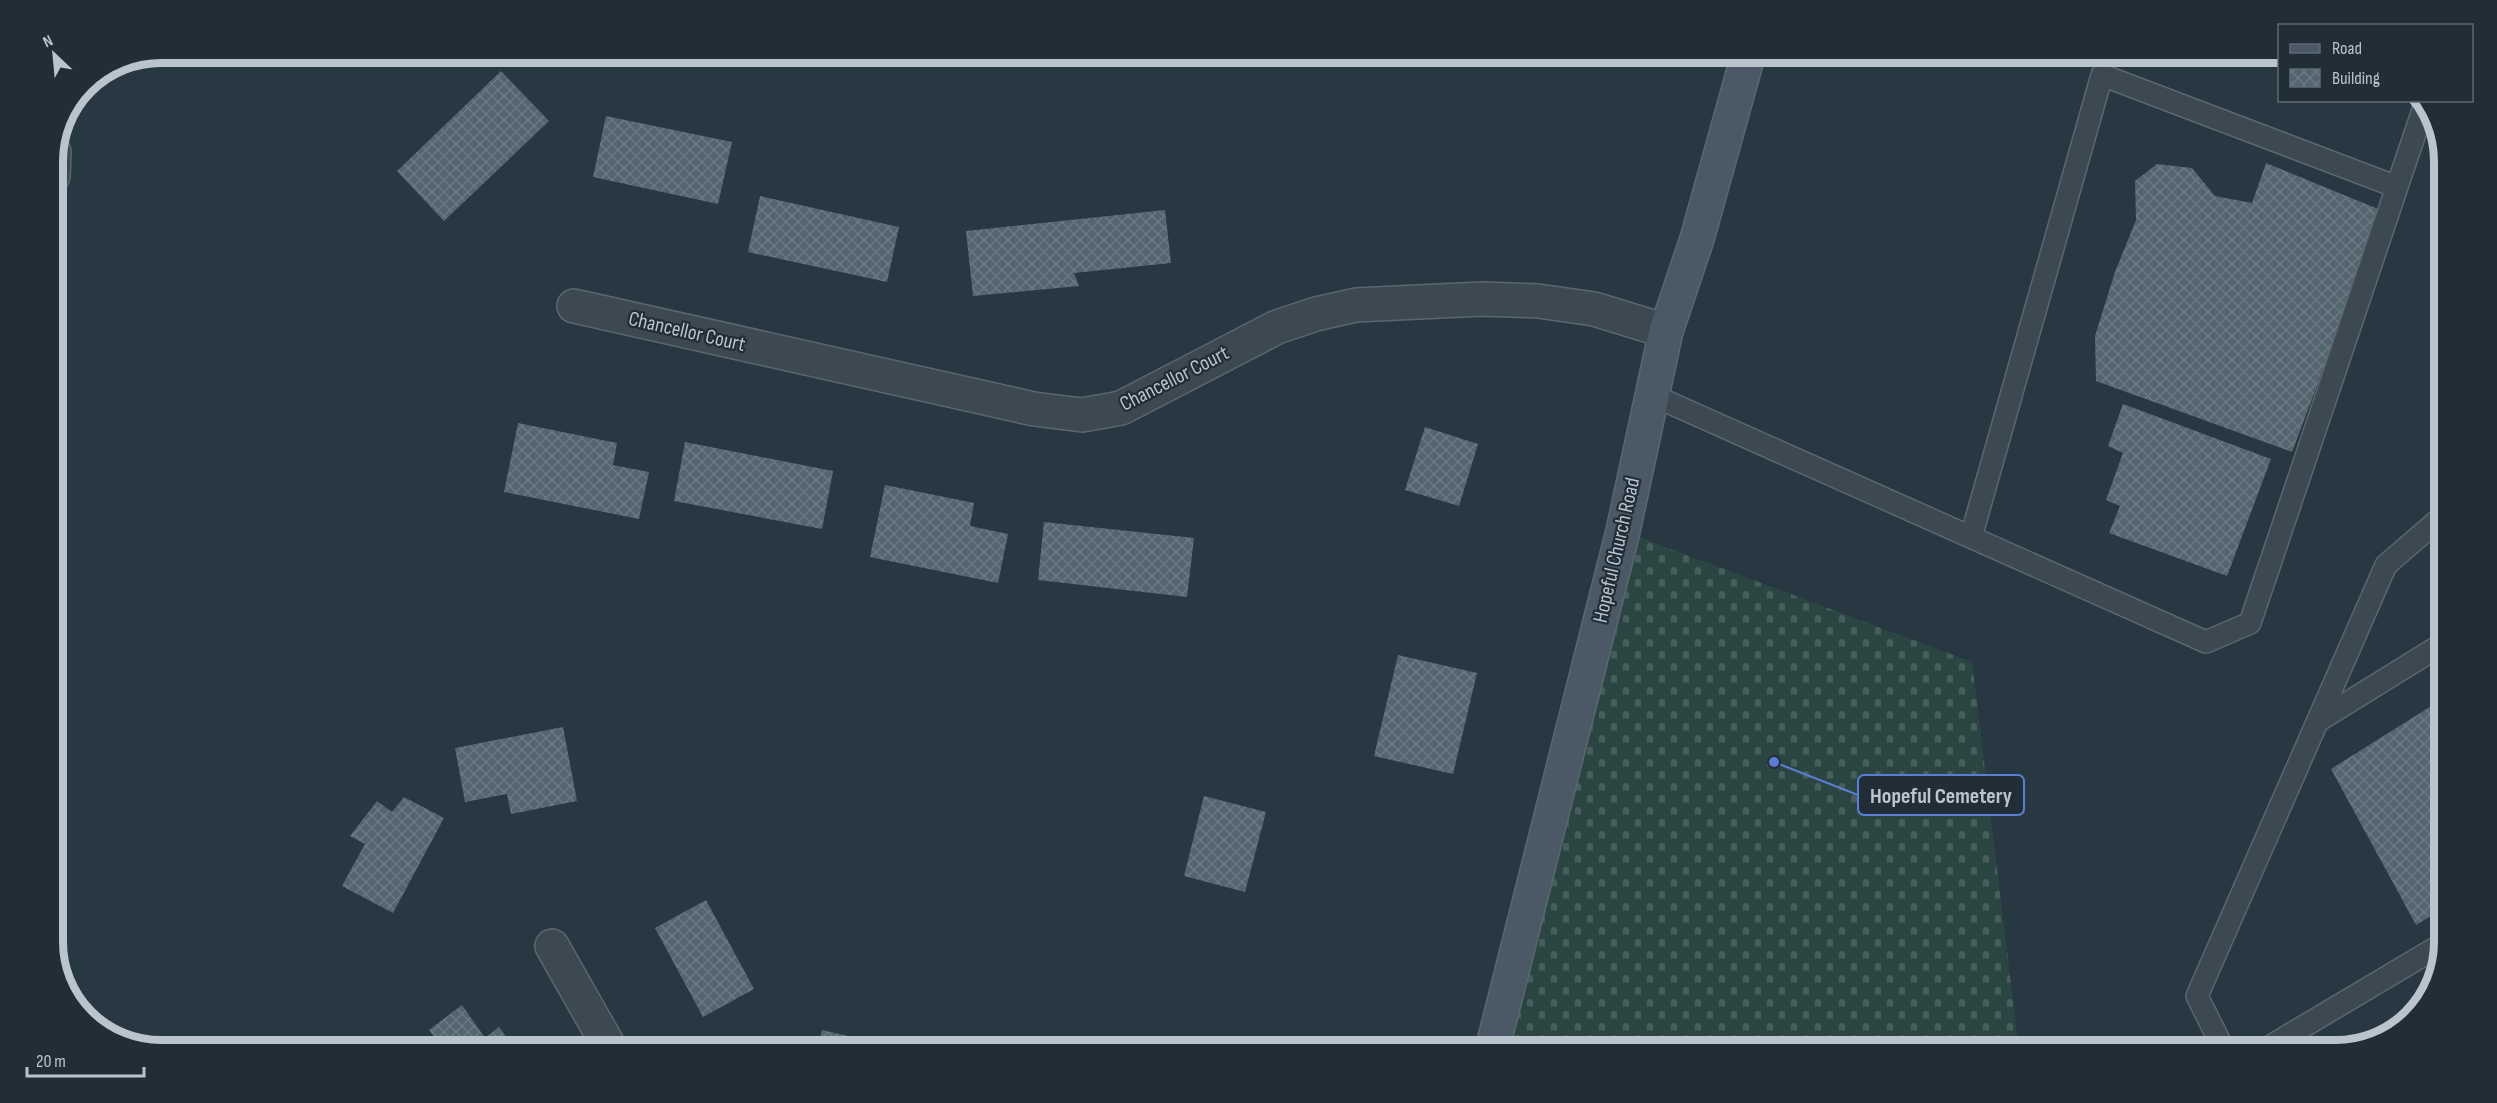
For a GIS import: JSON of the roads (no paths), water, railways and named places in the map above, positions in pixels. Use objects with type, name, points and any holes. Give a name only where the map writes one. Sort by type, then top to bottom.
[{"type":"main road","name":"Hopeful Church Road","points":[[1495,1040],[1623,531],[1666,331],[1697,239],[1746,63]]},
{"type":"street","name":"Chancellor Court","points":[[574,306],[1034,409],[1082,415],[1121,408],[1277,327],[1356,304],[1482,298],[1538,301],[1594,309],[1666,331]]},
{"type":"street","points":[[552,946],[605,1040]]},
{"type":"lane","points":[[1971,537],[2102,75],[2397,187]]},
{"type":"lane","points":[[1652,395],[2206,642],[2250,623],[2422,113]]},
{"type":"lane","points":[[2219,1040],[2197,996],[2386,566],[2434,524]]},
{"type":"lane","points":[[2318,721],[2434,649]]},
{"type":"lane","points":[[2281,1040],[2433,949]]},
{"type":"place","name":"Hopeful Cemetery","points":[[1774,762]]}]
